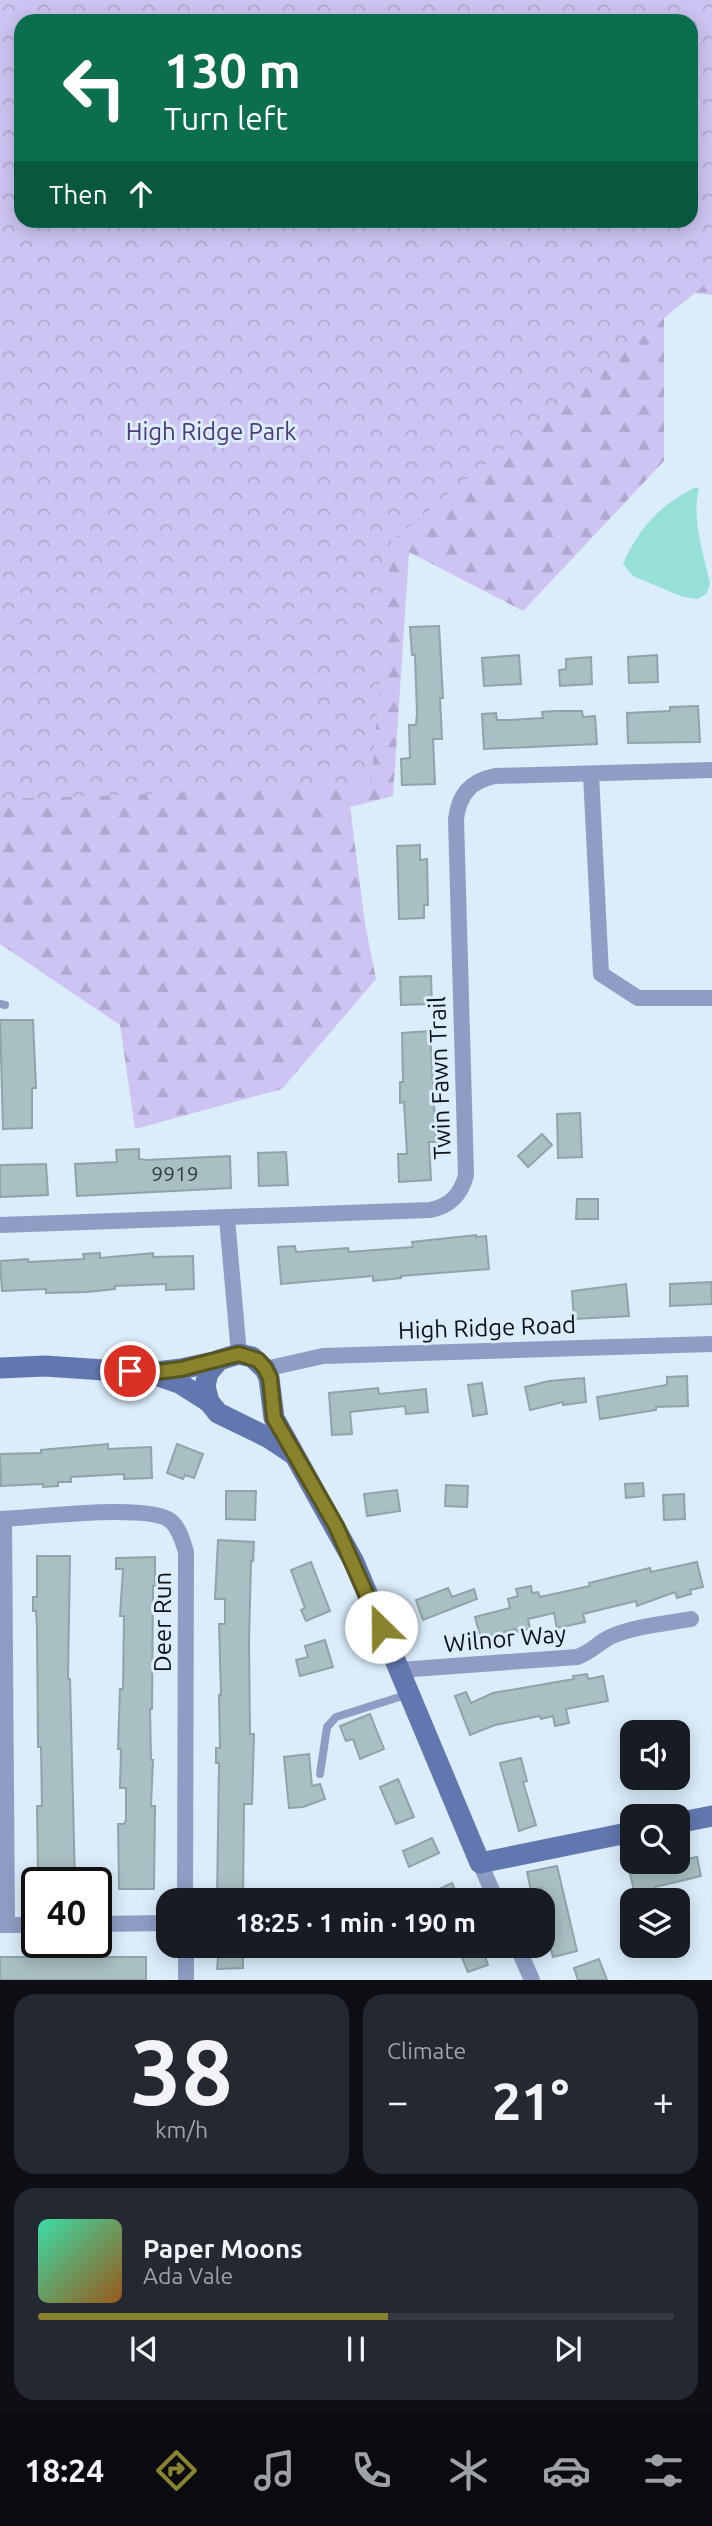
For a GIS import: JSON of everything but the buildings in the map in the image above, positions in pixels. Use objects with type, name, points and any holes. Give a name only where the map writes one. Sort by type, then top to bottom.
[{"type":"street","name":"Twin Fawn Trail","points":[[0,1225],[227,1219],[441,1208],[458,1195],[466,1174],[456,820],[457,808],[467,789],[484,778],[712,770]]},
{"type":"street","points":[[591,774],[601,974],[638,998],[712,998]]},
{"type":"street","points":[[227,1219],[229,1357]]},
{"type":"street","name":"High Ridge Road","points":[[268,1379],[323,1356],[712,1343]]},
{"type":"street","points":[[209,1402],[205,1386],[208,1373],[229,1357]]},
{"type":"street","points":[[0,1368],[45,1366],[148,1373],[181,1369],[229,1357],[252,1357],[268,1379],[274,1418],[354,1562],[491,1888]]},
{"type":"street","points":[[148,1373],[179,1383],[209,1402],[218,1413],[293,1454]]},
{"type":"street","points":[[229,1418],[240,1419],[257,1413],[266,1404],[268,1379]]},
{"type":"street","name":"Deer Run","points":[[2,1519],[131,1511],[154,1514],[171,1521],[180,1534],[186,1552],[185,1888]]},
{"type":"street","points":[[2,1519],[3,1925],[21,1925]]},
{"type":"street","name":"Wilnor Way","points":[[399,1670],[577,1657],[621,1633],[691,1619]]},
{"type":"street","points":[[690,1820],[712,1816]]},
{"type":"street","points":[[480,1863],[620,1834]]},
{"type":"street","points":[[112,1924],[156,1923]]},
{"type":"street","points":[[186,1958],[186,1980]]},
{"type":"street","points":[[522,1958],[532,1980]]},
{"type":"lane","points":[[320,1774],[327,1727],[336,1717],[409,1694]]},
{"type":"green space","name":"High Ridge Park","points":[[0,0],[712,0],[712,295],[664,290],[664,461],[523,611],[409,552],[393,796],[350,807],[365,924],[376,979],[282,1089],[135,1129],[120,1025],[0,944]]},
{"type":"green space","name":"High Ridge Park","points":[[0,0],[712,0],[712,279],[391,541],[371,787],[0,799]]},
{"type":"shaded area","points":[[696,487],[699,489],[697,524],[710,584],[707,593],[698,599],[683,597],[633,576],[623,564],[636,539],[652,518],[671,502]]},
{"type":"route","points":[[130,1371],[148,1373],[181,1369],[239,1354],[258,1360],[270,1378],[274,1418],[336,1526],[381,1627]]}]
